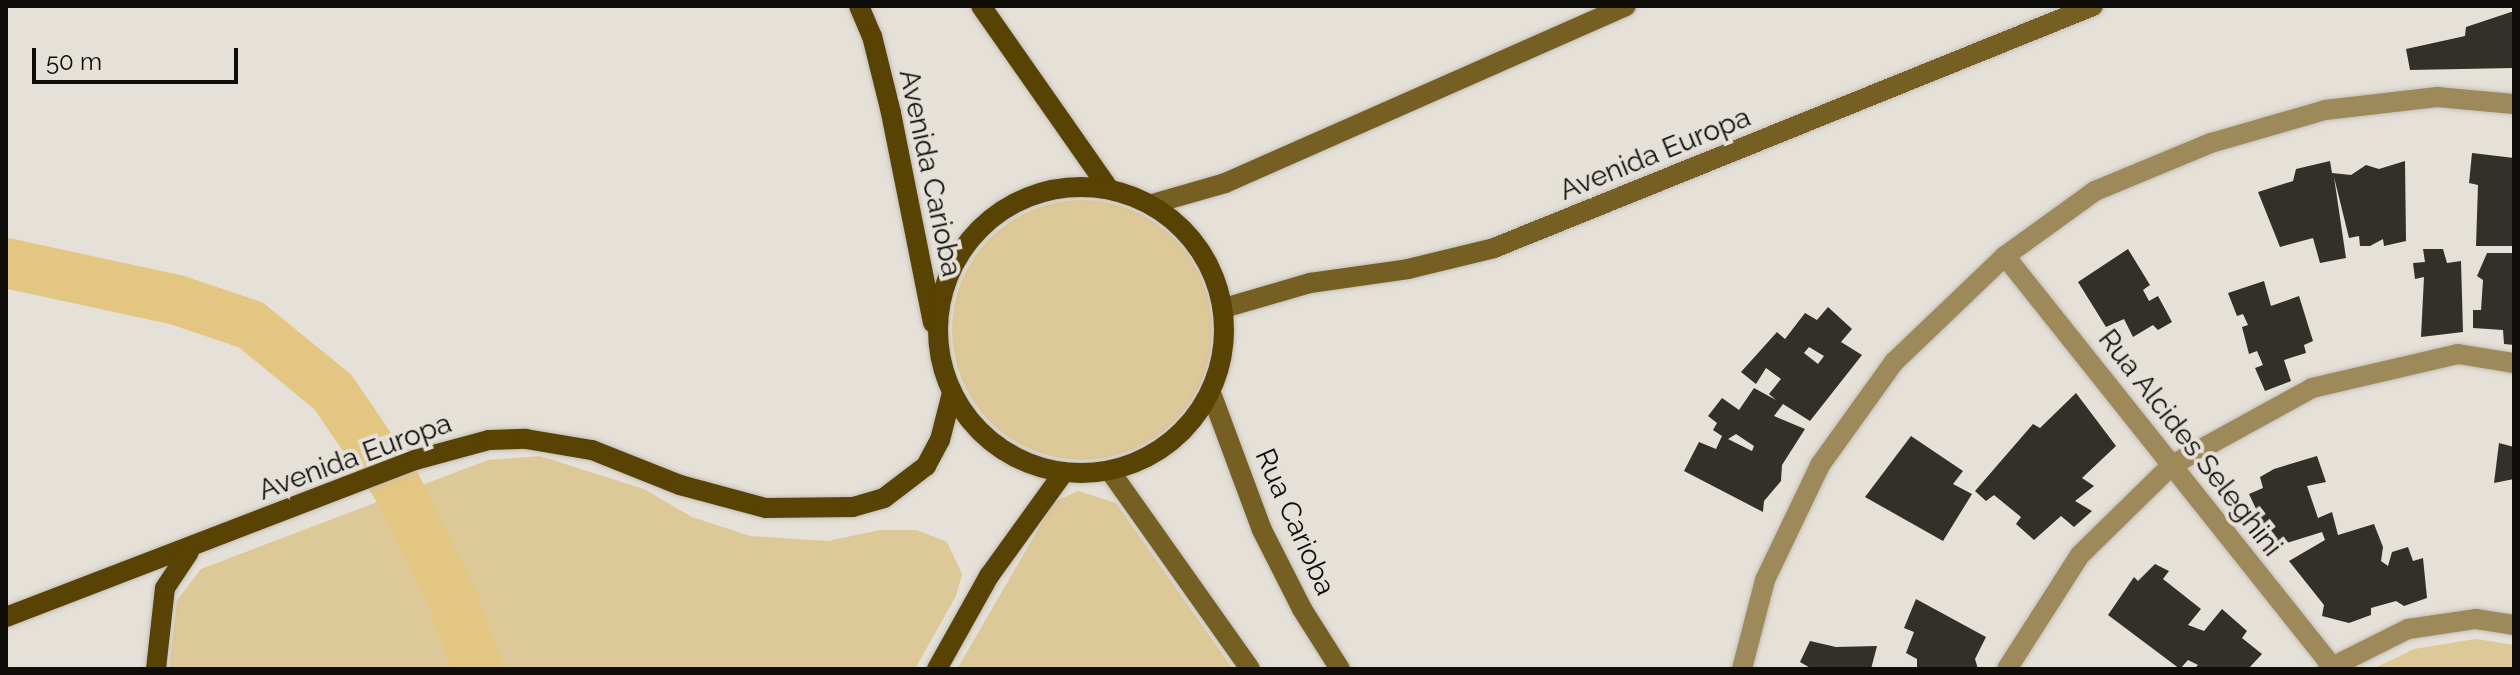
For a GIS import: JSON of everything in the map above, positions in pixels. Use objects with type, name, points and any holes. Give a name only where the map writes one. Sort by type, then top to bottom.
[{"type":"main road","name":"Avenida Carioba","points":[[859,6],[872,36],[891,113],[939,354],[952,393],[971,423],[998,447],[1029,464],[1064,472],[1110,471]]},
{"type":"main road","points":[[1152,204],[1225,183],[1626,6]]},
{"type":"main road","name":"Avenida Europa","points":[[1224,308],[1310,283],[1408,269],[1494,248],[2093,6]]},
{"type":"main road","points":[[983,7],[1109,189]]},
{"type":"main road","points":[[939,354],[944,293],[953,265],[981,227],[1018,201],[1063,188],[1109,189],[1152,204],[1187,231],[1211,267],[1224,308],[1224,352],[1211,393],[1186,429],[1151,455],[1110,471],[1250,669]]},
{"type":"main road","name":"Avenida Europa","points":[[6,617],[192,549],[415,460],[489,440],[526,439],[592,450],[724,500],[766,508],[853,507],[895,492],[926,466],[940,440],[952,393]]},
{"type":"main road","name":"Rua Carioba","points":[[1211,393],[1262,530],[1302,609],[1340,669]]},
{"type":"main road","points":[[937,669],[989,576],[1064,472]]},
{"type":"main road","points":[[156,669],[165,588],[192,549]]},
{"type":"street","points":[[1742,669],[1765,580],[1820,465],[1894,362],[2005,256],[2095,191],[2211,143],[2325,110],[2437,97],[2514,104]]},
{"type":"street","name":"Rua Alcides Seleghini","points":[[2005,256],[2329,667]]},
{"type":"street","points":[[2007,669],[2080,555],[2172,465],[2312,388],[2458,354],[2514,363]]},
{"type":"street","points":[[2329,667],[2408,629],[2476,619],[2514,625]]},
{"type":"shaded area","points":[[1082,200],[1132,210],[1174,238],[1202,280],[1212,330],[1202,380],[1174,422],[1132,450],[1082,460],[1032,450],[990,422],[962,380],[952,330],[962,280],[990,238],[1032,210]]},
{"type":"shaded area","points":[[540,456],[644,489],[692,517],[750,536],[828,541],[880,530],[917,530],[947,542],[962,574],[956,596],[915,669],[169,669],[177,600],[201,569],[488,460]]},
{"type":"shaded area","points":[[1078,491],[1116,503],[1233,669],[957,669],[1054,502]]},
{"type":"shaded area","points":[[2476,639],[2514,645],[2514,669],[2373,669],[2414,649]]},
{"type":"building","points":[[2514,11],[2513,68],[2410,70],[2406,49],[2465,36],[2466,27]]},
{"type":"building","points":[[2472,153],[2514,158],[2514,246],[2476,246],[2478,185],[2469,183]]},
{"type":"building","points":[[2330,161],[2332,173],[2351,175],[2366,165],[2379,169],[2405,161],[2406,241],[2384,246],[2383,239],[2370,246],[2360,246],[2359,236],[2349,238],[2334,177],[2346,258],[2320,263],[2313,238],[2280,247],[2258,192],[2293,181],[2296,169]]},
{"type":"building","points":[[2128,249],[2150,285],[2143,290],[2149,301],[2158,296],[2172,322],[2158,330],[2153,325],[2133,337],[2124,319],[2106,327],[2078,282]]},
{"type":"building","points":[[2423,249],[2443,249],[2447,263],[2461,261],[2463,332],[2421,337],[2424,277],[2415,279],[2413,263],[2425,262]]},
{"type":"building","points":[[2487,253],[2514,253],[2514,345],[2504,344],[2503,330],[2473,328],[2473,310],[2481,310],[2483,280],[2477,276]]},
{"type":"building","points":[[2264,281],[2271,306],[2299,296],[2313,341],[2304,345],[2306,353],[2284,360],[2291,381],[2265,391],[2255,368],[2263,365],[2257,351],[2249,354],[2242,327],[2248,325],[2243,314],[2237,316],[2228,293]]},
{"type":"building","points":[[1828,307],[1852,329],[1841,342],[1862,355],[1810,421],[1783,404],[1774,416],[1805,429],[1782,465],[1781,481],[1764,501],[1763,512],[1684,471],[1699,442],[1716,449],[1722,436],[1713,430],[1717,423],[1708,416],[1722,398],[1739,410],[1754,388],[1776,400],[1769,394],[1781,379],[1766,368],[1756,384],[1741,372],[1777,332],[1785,339],[1805,313],[1817,320]],"holes":[[[1809,347],[1824,356],[1818,364],[1804,353]],[[1736,434],[1754,446],[1752,451],[1728,439]]]},
{"type":"building","points":[[2076,393],[2116,446],[2082,478],[2094,486],[2075,501],[2092,511],[2074,527],[2061,516],[2034,540],[2016,524],[2021,517],[1994,495],[1986,501],[1975,491],[2033,424],[2040,428]]},
{"type":"building","points":[[1911,436],[1963,471],[1953,484],[1972,494],[1943,541],[1865,497]]},
{"type":"building","points":[[2499,443],[2514,447],[2514,479],[2494,483]]},
{"type":"building","points":[[2317,456],[2326,482],[2307,486],[2318,518],[2332,512],[2338,535],[2374,524],[2383,547],[2381,561],[2388,566],[2392,552],[2408,547],[2413,561],[2423,558],[2427,598],[2404,606],[2396,601],[2371,608],[2371,615],[2349,623],[2322,616],[2324,605],[2289,561],[2325,540],[2322,532],[2274,547],[2249,494],[2263,488],[2260,477],[2274,469]]},
{"type":"building","points":[[2155,564],[2169,571],[2163,579],[2201,609],[2188,625],[2204,631],[2222,609],[2247,631],[2242,638],[2262,654],[2248,669],[2194,669],[2198,665],[2188,660],[2180,669],[2108,615],[2134,577],[2138,581]]},
{"type":"building","points":[[1916,599],[1986,637],[1975,659],[1978,669],[1917,667],[1917,659],[1906,653],[1914,632],[1904,628]]},
{"type":"building","points":[[1810,641],[1836,647],[1877,646],[1871,669],[1812,669],[1800,662]]},
{"type":"waterway","points":[[6,263],[177,300],[251,325],[333,392],[396,485],[452,598],[478,669]]}]
